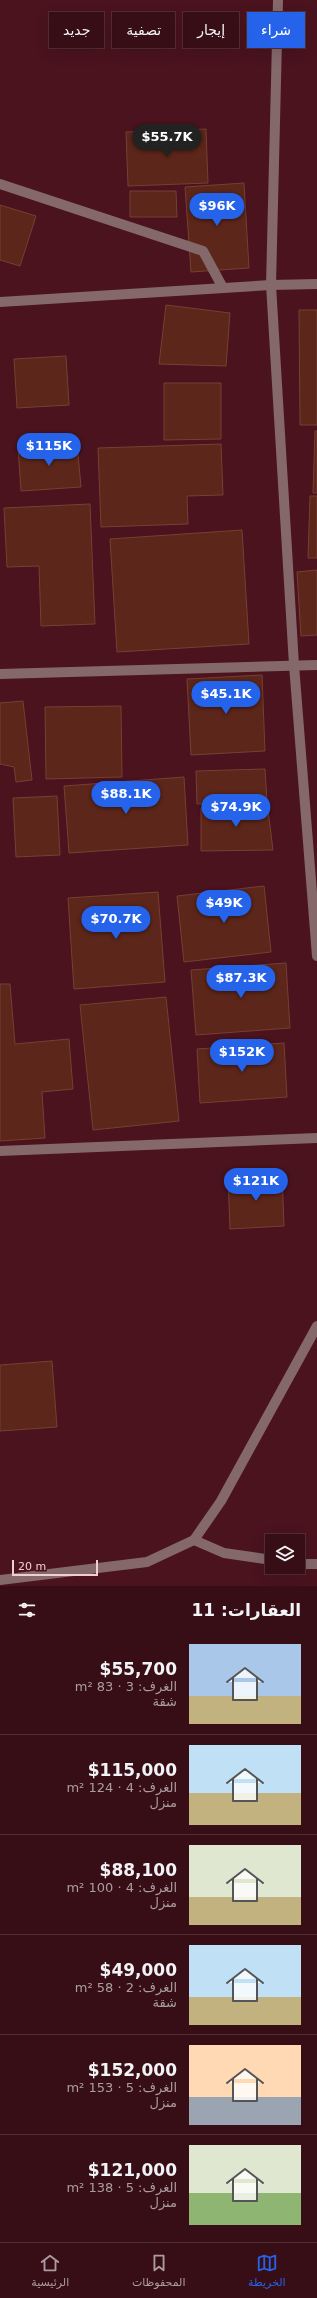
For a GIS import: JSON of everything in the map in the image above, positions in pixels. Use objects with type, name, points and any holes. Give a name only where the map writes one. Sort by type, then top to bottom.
[{"type":"street","points":[[278,0],[271,285],[294,665],[317,956]]},
{"type":"street","points":[[0,184],[203,251],[223,288]]},
{"type":"street","points":[[0,302],[271,285],[317,284]]},
{"type":"street","points":[[0,674],[317,664]]},
{"type":"street","points":[[0,1151],[317,1138]]},
{"type":"street","points":[[0,1580],[147,1562],[194,1540],[221,1501],[317,1326]]},
{"type":"street","points":[[194,1540],[224,1553],[265,1559]]},
{"type":"street","points":[[305,1564],[317,1564]]},
{"type":"building","points":[[206,129],[208,183],[128,186],[126,132]]},
{"type":"building","points":[[244,183],[249,268],[191,272],[185,187]]},
{"type":"building","points":[[130,191],[176,191],[177,217],[130,217]]},
{"type":"building","points":[[0,205],[36,216],[20,266],[0,260]]},
{"type":"building","points":[[166,305],[230,313],[226,366],[159,364]]},
{"type":"building","points":[[299,310],[317,310],[317,425],[300,425]]},
{"type":"building","points":[[66,356],[69,405],[17,408],[14,359]]},
{"type":"building","points":[[164,383],[221,383],[221,439],[164,440]]},
{"type":"building","points":[[315,431],[317,431],[317,493],[313,493]]},
{"type":"building","points":[[77,443],[81,487],[21,491],[18,448]]},
{"type":"building","points":[[221,444],[223,495],[187,496],[188,524],[101,527],[98,448]]},
{"type":"building","points":[[310,496],[317,496],[317,558],[308,558]]},
{"type":"building","points":[[90,504],[95,624],[41,626],[39,566],[7,567],[4,508]]},
{"type":"building","points":[[242,530],[249,644],[117,652],[110,539]]},
{"type":"building","points":[[317,570],[317,635],[301,636],[297,572]]},
{"type":"building","points":[[262,675],[265,751],[191,755],[187,679]]},
{"type":"building","points":[[23,701],[32,780],[16,782],[14,767],[0,764],[0,703]]},
{"type":"building","points":[[121,706],[122,777],[46,779],[45,707]]},
{"type":"building","points":[[265,769],[267,802],[197,804],[196,771]]},
{"type":"building","points":[[184,777],[188,845],[69,853],[64,786]]},
{"type":"building","points":[[57,796],[60,855],[16,857],[13,798]]},
{"type":"building","points":[[267,802],[273,850],[201,851],[201,808]]},
{"type":"building","points":[[264,886],[271,952],[184,962],[177,896]]},
{"type":"building","points":[[158,892],[165,982],[74,989],[68,898]]},
{"type":"building","points":[[286,963],[290,1028],[196,1035],[191,970]]},
{"type":"building","points":[[0,984],[10,984],[15,1044],[69,1039],[73,1089],[42,1092],[45,1138],[0,1141]]},
{"type":"building","points":[[166,997],[179,1121],[93,1130],[80,1005]]},
{"type":"building","points":[[284,1043],[287,1097],[200,1103],[197,1049]]},
{"type":"building","points":[[282,1174],[284,1226],[230,1229],[228,1177]]},
{"type":"building","points":[[52,1361],[57,1427],[0,1431],[0,1365]]}]
